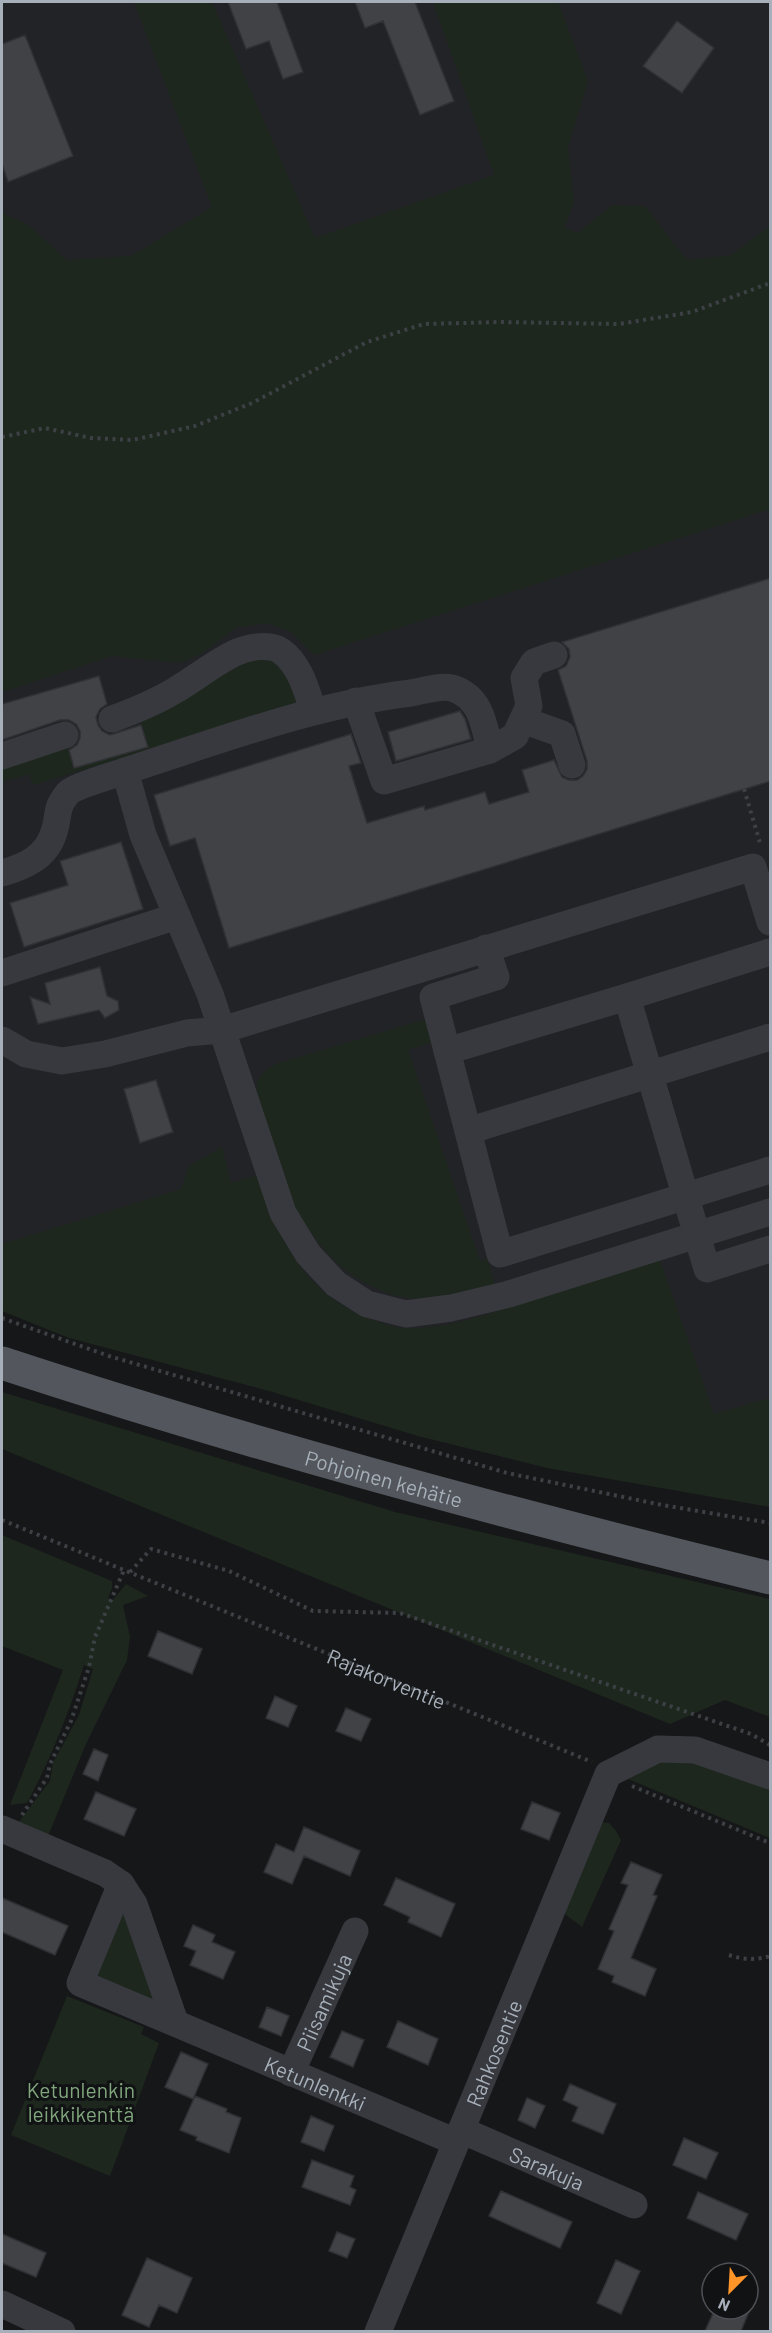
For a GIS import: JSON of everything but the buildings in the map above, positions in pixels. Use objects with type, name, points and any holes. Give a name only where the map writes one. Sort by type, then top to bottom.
[{"type":"main road","name":"Pohjoinen kehätie","points":[[2,1363],[190,1422],[343,1466],[653,1550],[771,1578]]},
{"type":"street","points":[[112,718],[144,707],[171,693],[237,652],[261,646],[279,649],[290,659],[301,675],[313,710]]},
{"type":"street","points":[[356,701],[384,781],[490,750],[515,736],[529,706],[524,678],[534,662],[554,655]]},
{"type":"street","points":[[2,873],[24,867],[41,854],[54,832],[57,811],[70,791],[313,710],[356,701],[450,688],[474,700],[483,719],[490,750]]},
{"type":"street","points":[[523,720],[562,734],[572,765]]},
{"type":"street","points":[[2,756],[65,735]]},
{"type":"street","points":[[125,771],[143,835],[210,994],[283,1213],[308,1254],[336,1284],[367,1304],[406,1314],[452,1308],[514,1293],[771,1212]]},
{"type":"street","points":[[2,1040],[26,1054],[62,1060],[105,1054],[187,1033],[222,1030],[763,863],[771,922]]},
{"type":"street","points":[[2,973],[177,916]]},
{"type":"street","points":[[486,948],[496,977],[433,998],[500,1254],[514,1293]]},
{"type":"street","points":[[447,1051],[771,952]]},
{"type":"street","points":[[627,997],[707,1269],[771,1249]]},
{"type":"street","points":[[468,1131],[771,1037]]},
{"type":"street","points":[[500,1254],[771,1170]]},
{"type":"street","points":[[608,1774],[658,1749],[695,1750],[771,1776]]},
{"type":"street","name":"Rahkosentie","points":[[378,2331],[608,1774]]},
{"type":"street","points":[[2,1829],[105,1873],[121,1884],[134,1904],[175,2022]]},
{"type":"street","name":"Ketunlenkki","points":[[121,1884],[80,1983],[291,2073],[459,2136]]},
{"type":"street","name":"Piisamikuja","points":[[291,2073],[355,1931]]},
{"type":"street","name":"Sarakuja","points":[[459,2136],[634,2205]]},
{"type":"street","points":[[2,2304],[62,2331]]},
{"type":"path","points":[[2,437],[45,428],[91,438],[134,440],[195,426],[252,403],[367,342],[424,324],[501,322],[619,324],[692,312],[771,283]]},
{"type":"path","points":[[744,789],[763,863]]},
{"type":"path","points":[[2,1318],[109,1356],[507,1473],[662,1505],[771,1523]]},
{"type":"path","name":"Rajakorventie","points":[[2,1520],[589,1760],[608,1774],[771,1843]]},
{"type":"path","points":[[130,1572],[151,1548],[229,1571],[313,1611],[400,1613],[751,1734],[771,1745]]},
{"type":"path","points":[[2,1829],[22,1815],[48,1778],[50,1764],[70,1721],[90,1667],[95,1637],[124,1570]]},
{"type":"path","points":[[729,1955],[762,1959],[771,1956]]},
{"type":"shaded area","points":[[2,2],[770,2],[770,1419],[719,1434],[467,1357],[2,1292]]},
{"type":"green space","points":[[134,2],[212,2],[315,238],[494,175],[433,2],[558,2],[588,81],[568,147],[574,201],[565,228],[578,233],[612,205],[645,206],[687,260],[731,255],[770,226],[770,509],[314,655],[291,632],[267,623],[236,628],[201,654],[180,663],[112,656],[2,692],[2,208],[4,214],[27,224],[67,260],[131,256],[212,207]]},
{"type":"green space","points":[[264,658],[278,664],[287,674],[298,702],[296,706],[33,785],[29,774],[2,782],[2,767],[67,743],[75,768],[148,747],[140,719],[234,667]]},
{"type":"green space","points":[[423,1020],[427,1022],[432,1042],[408,1050],[480,1261],[487,1258],[495,1284],[452,1296],[424,1299],[395,1295],[362,1281],[332,1258],[319,1243],[298,1213],[286,1188],[265,1129],[257,1095],[258,1080],[275,1064]]},
{"type":"green space","points":[[222,1147],[231,1183],[257,1175],[282,1236],[311,1280],[348,1309],[392,1326],[421,1328],[452,1324],[660,1260],[714,1414],[770,1398],[770,1507],[547,1468],[418,1436],[269,1391],[69,1338],[2,1311],[2,1244],[181,1189],[189,1166]]},
{"type":"green space","points":[[2,1392],[395,1512],[770,1599],[770,1717],[725,1700],[670,1724],[2,1449]]},
{"type":"green space","points":[[2,1535],[112,1581],[108,1598],[112,1601],[126,1584],[148,1596],[123,1605],[130,1637],[127,1660],[86,1744],[48,1836],[18,1823],[50,1781],[53,1763],[79,1715],[93,1669],[84,1665],[59,1735],[27,1803],[10,1805],[63,1670],[2,1646]]},
{"type":"green space","points":[[689,1758],[770,1787],[770,1838],[628,1779],[647,1763]]},
{"type":"green space","points":[[599,1822],[609,1823],[621,1840],[582,1927],[566,1915],[563,1908]]},
{"type":"green space","points":[[121,1906],[161,2003],[96,1981],[96,1962]]},
{"type":"green space","name":"Ketunlenkin leikkikenttä","points":[[67,1996],[144,2027],[141,2034],[159,2043],[110,2176],[11,2135]]}]
